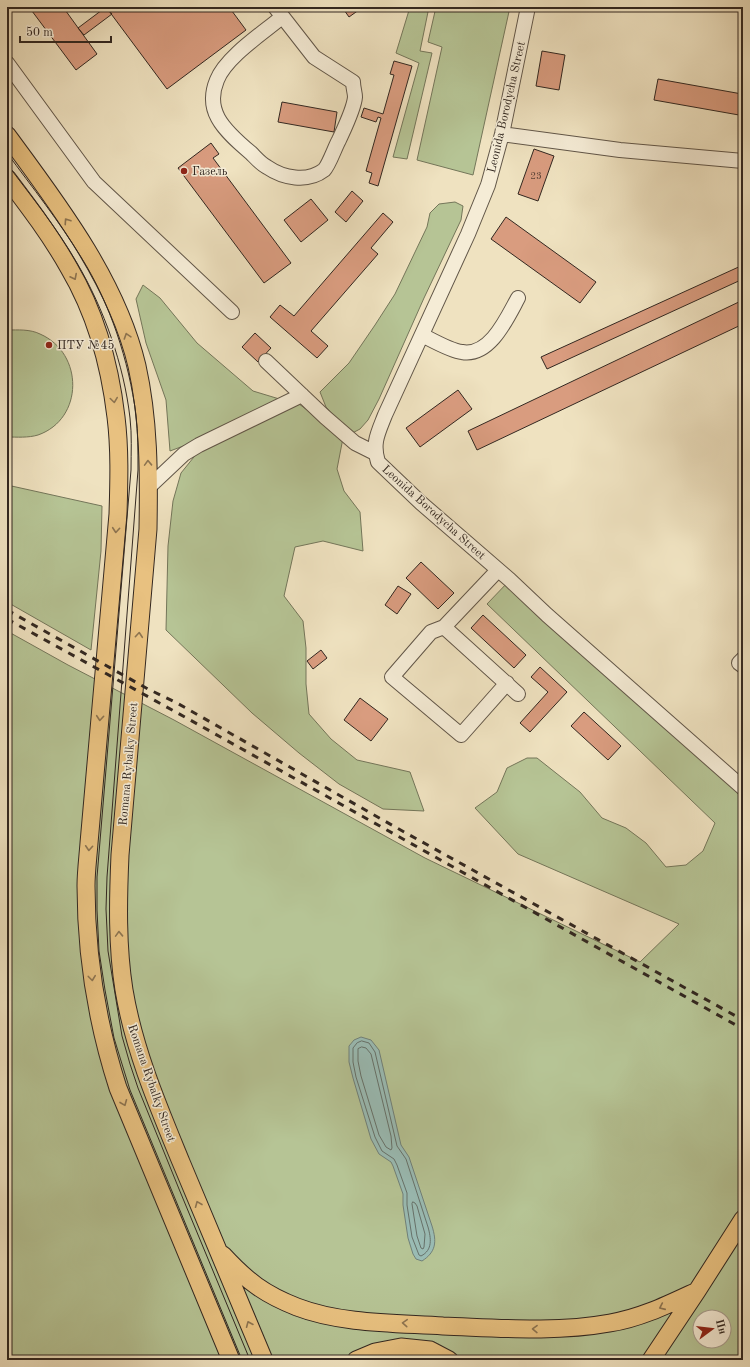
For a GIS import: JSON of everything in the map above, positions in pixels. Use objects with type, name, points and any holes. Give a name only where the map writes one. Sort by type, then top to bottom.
[{"type":"main road","name":"Romana Rybalky Street","points":[[7,135],[33,170],[97,267],[113,299],[126,332],[136,365],[144,400],[149,487],[145,571],[120,855],[118,894],[120,959],[130,1022],[138,1052],[157,1105],[264,1360]]},
{"type":"main road","points":[[9,185],[52,240],[70,268],[83,295],[106,359],[113,393],[116,418],[119,473],[118,514],[86,885],[89,951],[94,992],[107,1054],[118,1088],[232,1360]]},
{"type":"main road","points":[[651,1360],[743,1219]]},
{"type":"main road","points":[[216,1247],[250,1282],[274,1297],[297,1307],[322,1315],[343,1318],[425,1325],[557,1329],[610,1323],[640,1316],[697,1291]]},
{"type":"main road","points":[[356,1360],[374,1352],[402,1347],[430,1350],[449,1360]]},
{"type":"street","name":"Leonida Borodycha Street","points":[[528,7],[502,134],[488,185],[468,234],[385,415],[375,442],[378,462],[547,615],[743,788]]},
{"type":"street","points":[[279,12],[314,57],[353,82],[355,98],[349,118],[325,169],[315,175],[303,179],[283,175],[267,168],[243,147],[228,131],[218,117],[213,102],[212,93],[224,68],[232,58],[279,12]]},
{"type":"street","points":[[7,63],[94,182],[232,312]]},
{"type":"street","points":[[502,134],[620,150],[743,161]]},
{"type":"street","points":[[422,335],[460,352],[469,353],[482,348],[492,340],[501,328],[518,298]]},
{"type":"street","points":[[266,361],[355,442],[376,454]]},
{"type":"street","points":[[149,487],[184,454],[302,395]]},
{"type":"street","points":[[498,570],[444,627],[431,632],[392,677],[461,735],[507,683]]},
{"type":"street","points":[[444,627],[518,694]]},
{"type":"street","points":[[743,659],[739,663],[743,666]]},
{"type":"green space","points":[[410,7],[429,7],[420,51],[432,53],[407,159],[393,157],[419,63],[396,53]]},
{"type":"green space","points":[[436,7],[510,7],[473,175],[417,160],[442,47],[428,42]]},
{"type":"green space","points":[[455,202],[463,206],[461,220],[379,399],[368,420],[360,429],[343,438],[337,469],[344,491],[360,512],[363,551],[323,541],[295,547],[284,596],[303,621],[306,648],[306,684],[309,714],[331,739],[357,760],[410,772],[424,811],[383,809],[339,784],[299,753],[252,713],[166,630],[168,546],[173,501],[181,473],[198,452],[299,404],[310,412],[324,426],[335,427],[336,418],[326,407],[320,392],[349,363],[395,294],[427,227],[430,213],[439,204]]},
{"type":"green space","points":[[143,285],[160,298],[197,343],[253,391],[286,401],[170,451],[166,400],[146,343],[136,299]]},
{"type":"green space","points":[[7,330],[20,330],[40,334],[54,343],[65,356],[71,370],[73,386],[70,401],[64,415],[53,427],[38,435],[26,437],[7,437]]},
{"type":"green space","points":[[7,485],[102,506],[101,551],[91,650],[7,602]]},
{"type":"green space","points":[[510,580],[743,788],[743,1360],[7,1360],[7,631],[68,665],[174,720],[425,858],[640,962],[679,924],[518,854],[475,808],[497,792],[507,768],[527,758],[537,758],[580,792],[602,818],[626,828],[646,843],[666,867],[686,865],[703,851],[715,823],[487,604]]},
{"type":"water","points":[[361,1037],[371,1040],[379,1050],[401,1145],[409,1157],[434,1232],[435,1242],[433,1250],[427,1258],[422,1261],[416,1259],[408,1238],[403,1205],[403,1194],[393,1166],[391,1162],[379,1154],[371,1139],[353,1078],[349,1062],[349,1046],[354,1040]]},
{"type":"building","points":[[29,7],[63,7],[97,54],[76,70]]},
{"type":"building","points":[[106,7],[229,7],[246,30],[167,89]]},
{"type":"building","points":[[106,7],[112,14],[84,35],[78,28]]},
{"type":"building","points":[[342,7],[363,7],[349,17]]},
{"type":"building","points":[[542,51],[565,55],[559,90],[536,86]]},
{"type":"building","points":[[394,61],[412,66],[378,186],[369,183],[372,173],[366,171],[381,118],[378,117],[376,122],[361,117],[364,108],[383,114],[394,75],[390,74]]},
{"type":"building","points":[[658,79],[742,94],[739,115],[654,100]]},
{"type":"building","points":[[282,102],[337,112],[334,132],[278,122]]},
{"type":"building","points":[[211,143],[219,154],[213,158],[291,263],[264,283],[178,168]]},
{"type":"building","points":[[534,149],[554,156],[538,201],[518,194]]},
{"type":"building","points":[[352,191],[363,201],[346,222],[335,212]]},
{"type":"building","points":[[311,199],[328,220],[301,242],[284,220]]},
{"type":"building","points":[[383,213],[393,222],[371,248],[378,254],[311,331],[328,346],[317,358],[270,317],[280,305],[294,316]]},
{"type":"building","points":[[506,217],[596,282],[580,303],[491,239]]},
{"type":"building","points":[[743,265],[743,279],[547,369],[541,357]]},
{"type":"building","points":[[743,300],[743,324],[477,450],[468,431]]},
{"type":"building","points":[[255,333],[271,348],[258,362],[242,347]]},
{"type":"building","points":[[458,390],[472,409],[420,447],[406,428]]},
{"type":"building","points":[[421,562],[454,593],[438,609],[406,578]]},
{"type":"building","points":[[398,586],[411,594],[397,614],[385,605]]},
{"type":"building","points":[[483,615],[526,655],[514,668],[471,628]]},
{"type":"building","points":[[321,650],[327,658],[313,669],[307,661]]},
{"type":"building","points":[[540,667],[567,692],[530,732],[520,723],[548,692],[531,677]]},
{"type":"building","points":[[360,698],[388,719],[371,741],[344,720]]},
{"type":"building","points":[[584,712],[621,746],[608,760],[571,726]]},
{"type":"tram line","points":[[7,153],[64,230],[91,275],[101,294],[117,333],[129,374],[136,415],[138,470],[107,877],[106,909],[108,951],[122,1036],[138,1088],[250,1360]]},
{"type":"tram line","points":[[7,164],[44,212],[61,237],[87,281],[104,318],[118,358],[127,398],[131,431],[131,470],[97,877],[99,951],[114,1038],[130,1090],[242,1360]]},
{"type":"railway","points":[[7,610],[148,689],[177,703],[397,828],[743,1020]]},
{"type":"railway","points":[[7,619],[743,1029]]},
{"type":"place","name":"Газель","points":[[184,171]]},
{"type":"place","name":"ПТУ №45","points":[[49,345]]}]
